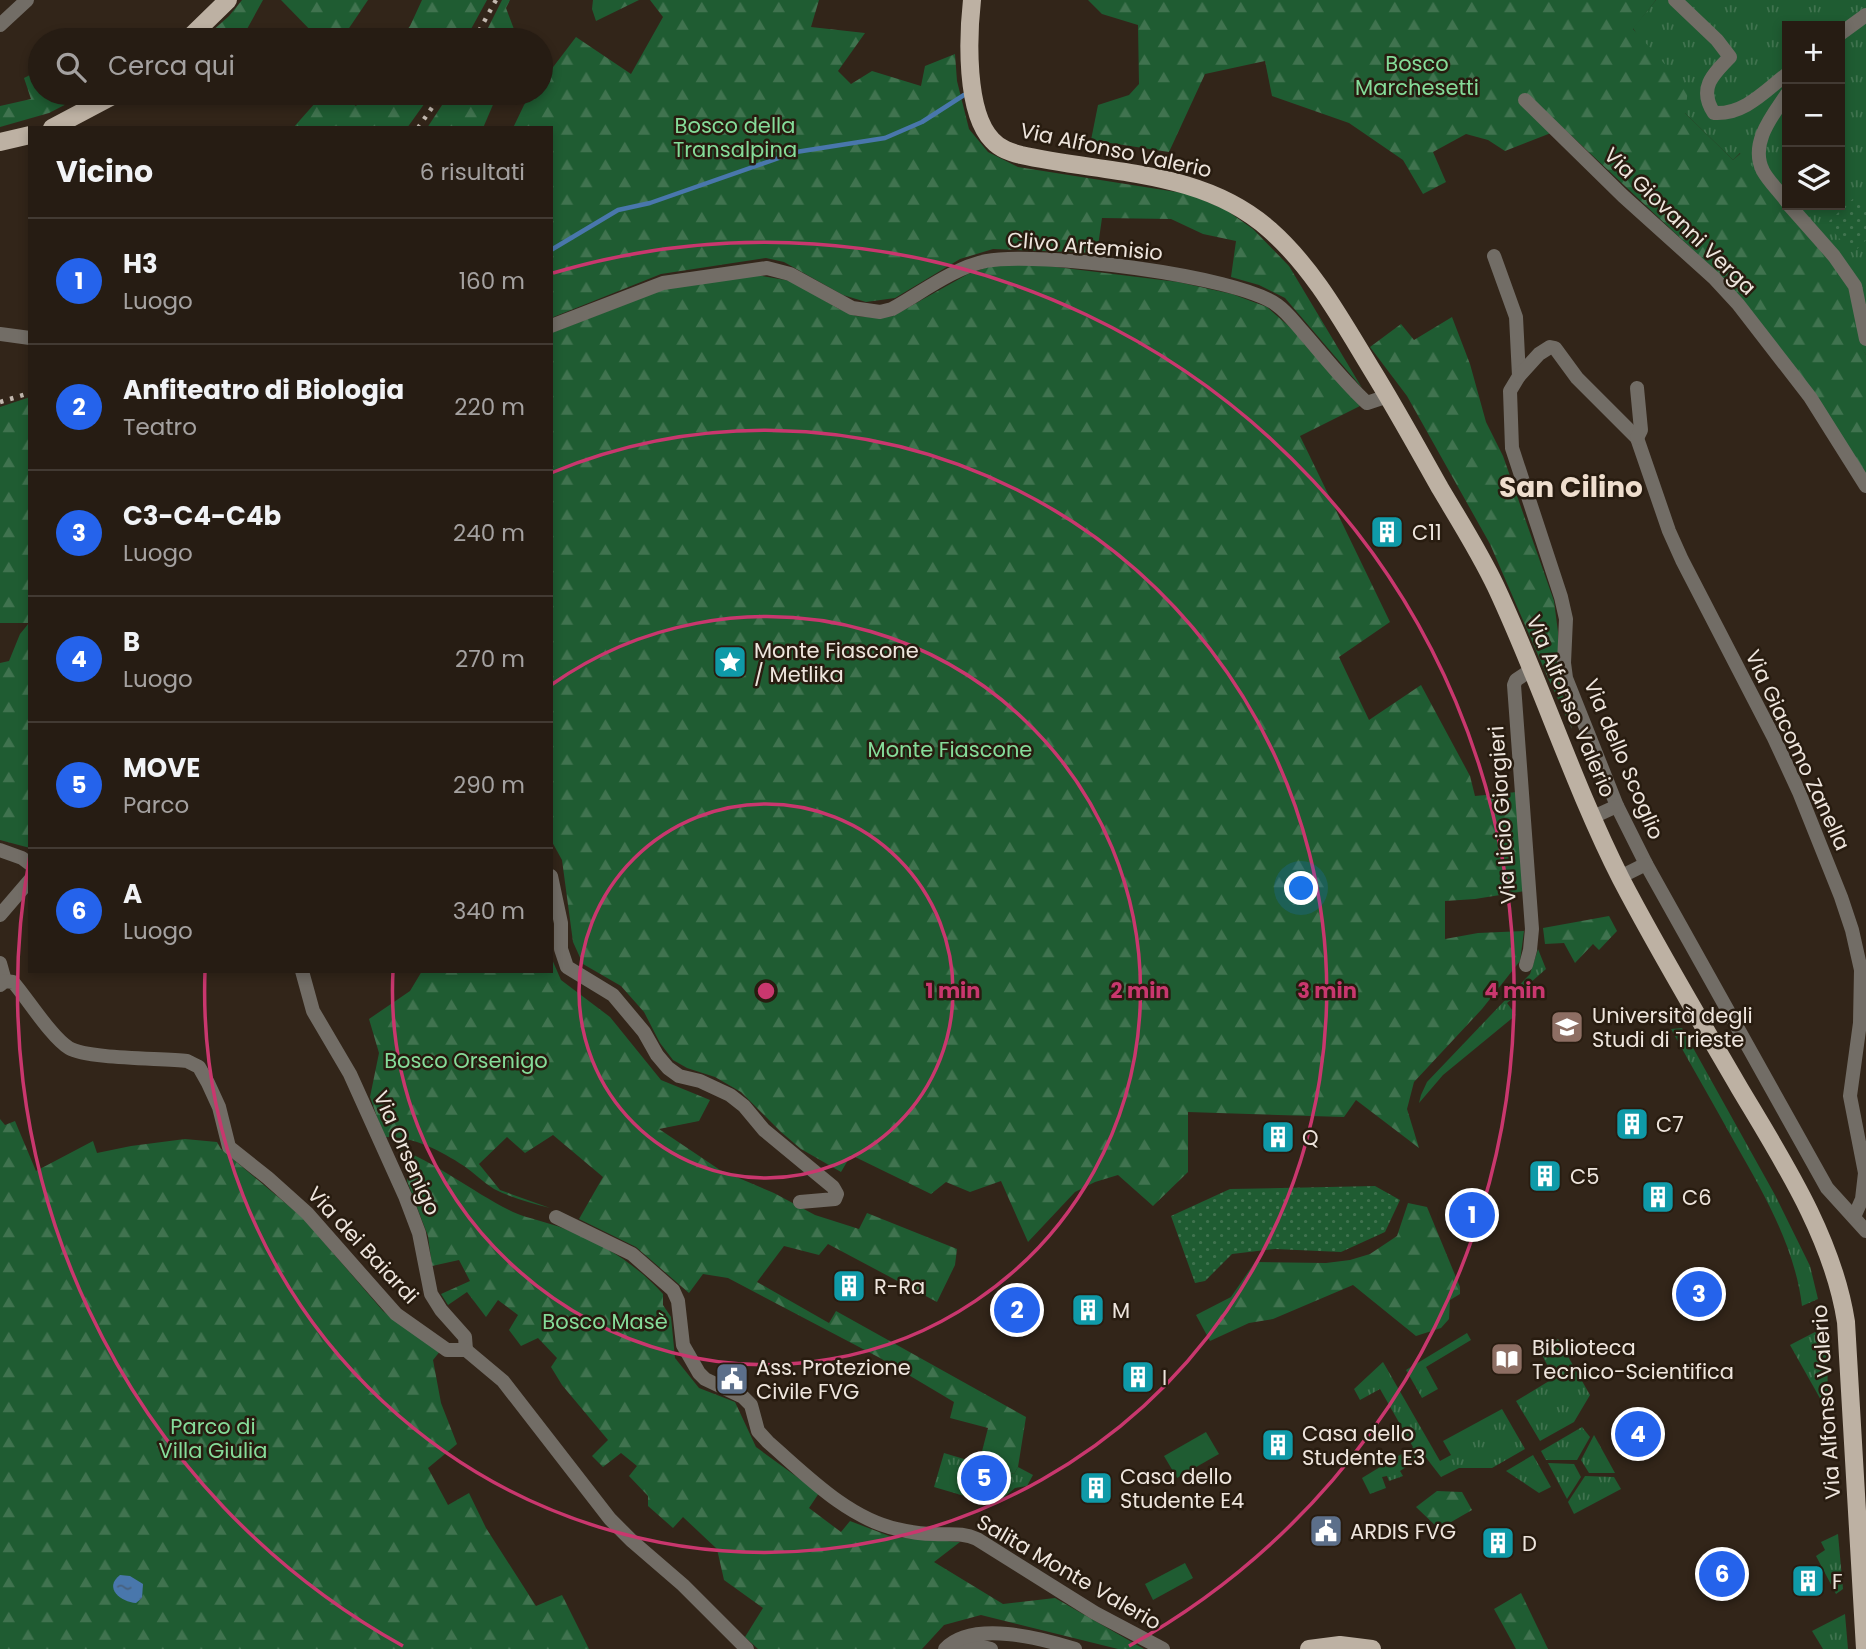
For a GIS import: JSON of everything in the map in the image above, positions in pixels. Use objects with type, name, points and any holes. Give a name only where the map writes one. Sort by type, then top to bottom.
[{"type":"main road","points":[[199,28],[228,0]]},
{"type":"main road","name":"Via Alfonso Valerio","points":[[972,0],[968,50],[972,84],[985,131],[996,144],[1021,155],[1205,189],[1252,214],[1273,232],[1308,271],[1388,396],[1482,560],[1620,877],[1688,1001],[1790,1175],[1832,1262],[1846,1322],[1865,1649]]},
{"type":"main road","points":[[56,126],[97,105]]},
{"type":"main road","points":[[0,142],[28,135]]},
{"type":"main road","points":[[1308,1649],[1339,1645],[1371,1649]]},
{"type":"street","points":[[0,25],[27,0]]},
{"type":"street","points":[[1675,0],[1717,40],[1730,57],[1707,87],[1706,100],[1714,113],[1728,114],[1746,106],[1782,78]]},
{"type":"street","points":[[1845,30],[1866,15]]},
{"type":"street","name":"Via Giovanni Verga","points":[[1525,100],[1623,196],[1714,278],[1738,304],[1810,397],[1866,486]]},
{"type":"street","points":[[1782,101],[1763,131],[1758,151],[1762,170],[1782,195]]},
{"type":"street","points":[[1794,210],[1834,256],[1855,286],[1866,340]]},
{"type":"street","name":"Via dello Scoglio","points":[[1494,256],[1516,317],[1519,376],[1510,391],[1512,448],[1562,597],[1566,620],[1566,678],[1617,806],[1646,864],[1827,1188],[1866,1231]]},
{"type":"street","name":"Clivo Artemisio","points":[[553,325],[663,283],[766,268],[789,274],[852,308],[880,312],[892,309],[975,264],[1009,258],[1036,259],[1161,272],[1256,295],[1277,305],[1367,403],[1388,396]]},
{"type":"street","points":[[0,334],[28,338]]},
{"type":"street","name":"Via Giacomo Zanella","points":[[1519,376],[1539,354],[1550,347],[1555,348],[1577,378],[1637,438],[1652,485],[1682,560],[1800,792],[1841,897],[1861,970],[1860,1023],[1850,1096],[1865,1173],[1862,1199],[1854,1217]]},
{"type":"street","name":"Via Giacomo Zanella","points":[[1637,388],[1641,430],[1637,438]]},
{"type":"street","name":"Via Licio Giorgieri","points":[[1525,965],[1532,929],[1514,685],[1516,680],[1531,670]]},
{"type":"street","points":[[1593,817],[1617,806]]},
{"type":"street","points":[[0,850],[28,862]]},
{"type":"street","points":[[1620,877],[1646,864]]},
{"type":"street","points":[[0,915],[28,882]]},
{"type":"street","points":[[553,885],[561,923],[563,959],[567,967],[613,995],[644,1032],[668,1068],[679,1076],[700,1081],[730,1095],[744,1106],[764,1130],[834,1187],[837,1194],[835,1199],[800,1202]]},
{"type":"street","points":[[0,963],[3,983]]},
{"type":"street","name":"Via Orsenigo","points":[[303,973],[313,1011],[350,1074],[405,1196],[419,1233],[431,1294],[465,1337],[466,1350]]},
{"type":"street","name":"Via dei Baiardi","points":[[3,983],[13,982],[55,1035],[68,1047],[79,1052],[187,1061],[198,1067],[219,1107],[229,1147],[307,1213],[396,1314],[447,1350],[466,1350],[503,1381],[610,1519],[683,1584],[747,1649]]},
{"type":"street","name":"Salita Monte Valerio","points":[[556,1217],[632,1254],[673,1290],[678,1301],[683,1345],[699,1373],[705,1379],[743,1397],[751,1405],[758,1430],[768,1441],[844,1504],[893,1528],[937,1534],[957,1533],[976,1539],[1095,1613],[1163,1649]]},
{"type":"street","points":[[988,1633],[1003,1640],[1010,1649]]},
{"type":"street","points":[[944,1649],[954,1639],[988,1633],[1022,1636],[1075,1649]]},
{"type":"street","points":[[961,1648],[975,1645],[991,1649]]},
{"type":"green space","points":[[242,0],[263,0],[248,28],[216,28]]},
{"type":"green space","points":[[281,0],[368,0],[349,28],[308,28]]},
{"type":"green space","points":[[422,0],[487,0],[472,28],[408,28]]},
{"type":"green space","points":[[502,0],[510,0],[506,8],[514,28],[488,28]]},
{"type":"green space","points":[[593,0],[639,0],[596,21],[592,9]]},
{"type":"green space","name":"Bosco della Transalpina","points":[[650,0],[819,0],[811,27],[865,33],[838,71],[851,84],[872,71],[921,86],[925,66],[955,54],[957,81],[969,129],[988,152],[1018,167],[1189,194],[1226,210],[1253,229],[1289,266],[1362,388],[1285,298],[1259,285],[1231,277],[1236,241],[1203,234],[1171,219],[1102,218],[1097,253],[993,249],[960,259],[895,298],[866,302],[843,295],[784,262],[766,258],[661,274],[553,317],[553,126],[514,126],[524,105],[553,105],[553,67],[576,37],[631,74],[663,17]]},
{"type":"green space","name":"Bosco Marchesetti","points":[[1088,0],[1656,0],[1633,29],[1688,90],[1685,113],[1733,160],[1741,153],[1782,203],[1782,210],[1788,210],[1830,261],[1848,300],[1860,344],[1866,355],[1866,474],[1693,250],[1526,93],[1551,133],[1505,151],[1488,140],[1466,134],[1433,152],[1446,182],[1423,194],[1403,160],[1349,123],[1272,96],[1265,61],[1205,74],[1169,152],[1091,140],[1098,105],[1129,95],[1139,84],[1138,25],[1102,14]]},
{"type":"green space","points":[[1656,0],[1866,0],[1866,355],[1740,153],[1733,160],[1685,113],[1633,28]]},
{"type":"green space","points":[[28,100],[28,105],[65,105],[49,113],[0,127],[0,106]]},
{"type":"green space","points":[[313,105],[423,105],[408,126],[295,126]]},
{"type":"green space","points":[[442,105],[493,105],[484,126],[428,126]]},
{"type":"green space","points":[[1857,195],[1866,205],[1866,240],[1853,253],[1826,224],[1841,210],[1845,210],[1845,206]]},
{"type":"green space","name":"Monte Fiascone","points":[[1032,264],[1178,282],[1232,294],[1267,307],[1292,329],[1360,406],[1300,436],[1390,622],[1339,657],[1369,720],[1421,685],[1470,776],[1475,796],[1517,792],[1525,891],[1445,901],[1445,939],[1478,933],[1524,931],[1520,961],[1482,1009],[1414,1082],[1407,1109],[1419,1148],[1356,1100],[1344,1117],[1188,1112],[1188,1172],[1153,1206],[1118,1175],[1075,1192],[1028,1242],[1001,1181],[970,1192],[946,1182],[931,1194],[851,1155],[841,1172],[801,1149],[741,1092],[715,1077],[687,1068],[673,1060],[660,1043],[644,1012],[621,986],[583,964],[573,942],[562,860],[553,844],[553,332],[670,287],[756,275],[791,281],[856,316],[893,316],[968,274],[991,266]]},
{"type":"green space","points":[[1452,317],[1470,364],[1486,422],[1503,456],[1554,601],[1558,632],[1558,677],[1572,729],[1490,544],[1407,396],[1370,347],[1401,324],[1414,340]]},
{"type":"green space","points":[[28,398],[28,623],[0,623],[0,407]]},
{"type":"green space","points":[[28,624],[28,847],[0,840],[0,663],[9,661],[20,634]]},
{"type":"green space","points":[[1609,916],[1617,931],[1599,950],[1593,944],[1575,963],[1564,943],[1545,944],[1543,928]]},
{"type":"green space","points":[[1538,949],[1546,969],[1507,1003],[1516,1015],[1443,1075],[1419,1103],[1427,1082],[1530,974]]},
{"type":"green space","name":"Bosco Orsenigo","points":[[553,962],[561,980],[610,1017],[661,1080],[710,1100],[699,1121],[659,1129],[720,1170],[774,1193],[815,1215],[859,1229],[867,1213],[957,1249],[955,1265],[937,1302],[828,1244],[819,1255],[784,1246],[757,1282],[829,1323],[836,1311],[1026,1417],[1018,1467],[1014,1474],[979,1463],[988,1428],[950,1418],[954,1402],[880,1358],[728,1278],[703,1274],[689,1293],[636,1247],[579,1219],[603,1177],[553,1135],[525,1153],[507,1137],[479,1164],[500,1190],[550,1208],[494,1189],[455,1160],[425,1145],[384,1137],[370,1097],[379,1053],[369,1019],[410,991],[421,973],[553,973]]},
{"type":"green space","points":[[1682,1028],[1775,1195],[1810,1266],[1818,1299],[1802,1306],[1793,1263],[1777,1222],[1671,1029]]},
{"type":"green space","name":"Parco di Villa Giulia","points":[[0,1119],[5,1125],[15,1121],[36,1171],[93,1141],[97,1153],[185,1139],[217,1142],[221,1149],[302,1217],[383,1311],[441,1350],[433,1360],[441,1403],[457,1444],[428,1468],[448,1505],[469,1493],[486,1528],[536,1606],[562,1595],[589,1649],[0,1649]]},
{"type":"green space","name":"Bosco Masè","points":[[395,1147],[426,1161],[513,1212],[592,1241],[642,1273],[663,1294],[663,1305],[671,1317],[675,1358],[699,1388],[735,1402],[756,1447],[819,1493],[809,1508],[841,1532],[850,1521],[892,1537],[960,1542],[934,1562],[1003,1604],[1055,1598],[1144,1649],[1118,1649],[981,1615],[944,1625],[922,1649],[758,1649],[745,1637],[763,1608],[724,1580],[717,1549],[683,1517],[673,1528],[648,1506],[648,1496],[629,1476],[637,1466],[621,1453],[603,1467],[592,1456],[608,1440],[562,1385],[551,1367],[557,1358],[538,1338],[521,1346],[509,1330],[518,1315],[498,1300],[486,1317],[467,1292],[448,1305],[441,1294],[470,1281],[459,1260],[432,1266],[428,1236],[407,1181],[410,1158]]},
{"type":"green space","points":[[1375,1186],[1400,1200],[1385,1232],[1341,1252],[1275,1249],[1232,1254],[1205,1281],[1195,1283],[1171,1216],[1230,1189]]},
{"type":"green space","points":[[1408,1203],[1427,1207],[1460,1287],[1460,1294],[1450,1300],[1449,1319],[1441,1328],[1416,1336],[1353,1285],[1273,1319],[1249,1323],[1210,1341],[1196,1315],[1231,1297],[1255,1262],[1326,1263],[1370,1254],[1397,1236]]},
{"type":"green space","points":[[1815,1332],[1824,1346],[1826,1356],[1826,1409],[1790,1345]]},
{"type":"green space","points":[[1467,1333],[1471,1340],[1426,1367],[1438,1389],[1422,1398],[1406,1370]]},
{"type":"green space","points":[[1558,1339],[1590,1395],[1574,1422],[1540,1441],[1516,1401],[1554,1378],[1540,1351]]},
{"type":"green space","points":[[1383,1362],[1440,1461],[1451,1455],[1443,1441],[1502,1409],[1525,1449],[1492,1468],[1459,1468],[1441,1477],[1424,1455],[1400,1471],[1403,1476],[1389,1481],[1387,1476],[1382,1477],[1386,1488],[1370,1494],[1362,1478],[1413,1447],[1380,1389],[1360,1400],[1354,1389]]},
{"type":"green space","points":[[1582,1427],[1590,1437],[1577,1460],[1546,1460],[1541,1451]]},
{"type":"green space","points":[[1206,1432],[1219,1454],[1177,1478],[1164,1456]]},
{"type":"green space","points":[[1594,1435],[1615,1473],[1589,1473],[1581,1460]]},
{"type":"green space","points":[[944,1453],[1014,1474],[1018,1467],[1033,1475],[1027,1486],[1015,1488],[995,1505],[934,1487]]},
{"type":"green space","points":[[1533,1455],[1551,1487],[1539,1493],[1506,1471]]},
{"type":"green space","points":[[1548,1463],[1574,1464],[1581,1477],[1567,1499]]},
{"type":"green space","points":[[1585,1476],[1614,1477],[1621,1489],[1574,1514],[1568,1502]]},
{"type":"green space","points":[[1437,1491],[1462,1492],[1472,1510],[1439,1529],[1416,1507]]},
{"type":"green space","points":[[1838,1534],[1843,1589],[1836,1594],[1816,1556],[1825,1550],[1821,1542]]},
{"type":"green space","points":[[1185,1563],[1193,1578],[1153,1600],[1145,1584]]},
{"type":"green space","points":[[1521,1593],[1548,1649],[1516,1649],[1494,1609]]},
{"type":"green space","points":[[1845,1614],[1848,1649],[1823,1649],[1812,1631]]},
{"type":"water","points":[[120,1575],[130,1576],[143,1584],[142,1598],[136,1603],[116,1594],[113,1585]]},
{"type":"waterway","points":[[553,249],[618,210],[650,203],[796,152],[885,138],[922,122],[964,95]]},
{"type":"railway","points":[[481,28],[496,0]]},
{"type":"railway","points":[[419,126],[434,105]]},
{"type":"railway","points":[[0,402],[28,394]]},
{"type":"place","name":"C11","points":[[1387,532]]},
{"type":"place","name":"Monte Fiascone / Metlika","points":[[730,662]]},
{"type":"place","name":"Università degli Studi di Trieste","points":[[1567,1027]]},
{"type":"place","name":"C7","points":[[1632,1124]]},
{"type":"place","name":"Q","points":[[1278,1137]]},
{"type":"place","name":"C5","points":[[1545,1176]]},
{"type":"place","name":"C6","points":[[1658,1197]]},
{"type":"place","name":"H3","points":[[1472,1215]]},
{"type":"place","name":"R-Ra","points":[[849,1286]]},
{"type":"place","name":"C3-C4-C4b","points":[[1699,1294]]},
{"type":"place","name":"Anfiteatro di Biologia","points":[[1017,1310]]},
{"type":"place","name":"M","points":[[1088,1310]]},
{"type":"place","name":"Biblioteca Tecnico-Scientifica","points":[[1507,1359]]},
{"type":"place","name":"I","points":[[1138,1377]]},
{"type":"place","name":"Ass. Protezione Civile FVG","points":[[732,1379]]},
{"type":"place","name":"B","points":[[1638,1434]]},
{"type":"place","name":"Casa dello Studente E3","points":[[1278,1445]]},
{"type":"place","name":"MOVE","points":[[984,1478]]},
{"type":"place","name":"Casa dello Studente E4","points":[[1096,1488]]},
{"type":"place","name":"ARDIS FVG","points":[[1326,1531]]},
{"type":"place","name":"D","points":[[1498,1543]]},
{"type":"place","name":"A","points":[[1722,1574]]},
{"type":"place","name":"F","points":[[1808,1581]]},
{"type":"district","name":"San Cilino","points":[[1571,487]]}]
